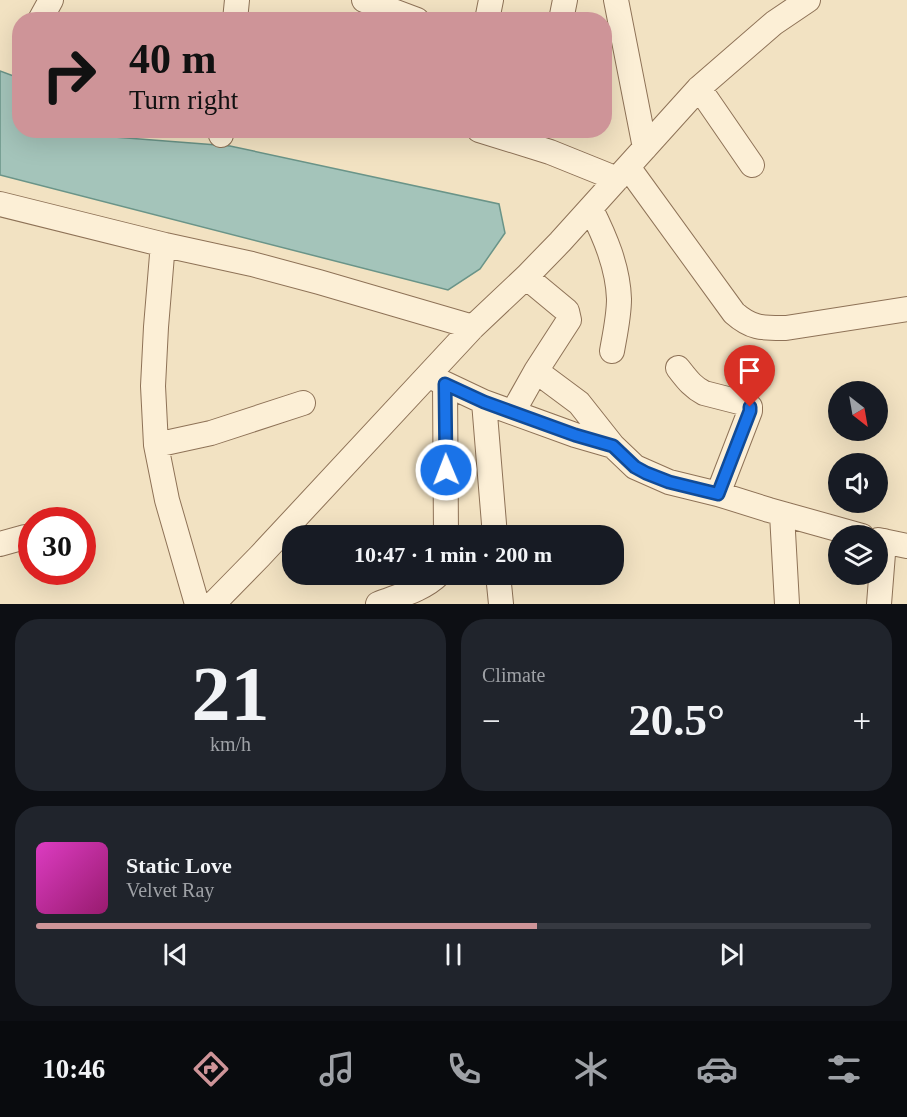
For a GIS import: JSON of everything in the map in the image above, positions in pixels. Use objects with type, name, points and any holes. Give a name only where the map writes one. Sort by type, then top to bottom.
[{"type":"street","points":[[364,0],[393,12]]},
{"type":"street","points":[[616,0],[645,148]]},
{"type":"street","points":[[213,604],[437,380],[473,327],[526,277],[591,209],[699,88],[774,23],[808,0]]},
{"type":"street","points":[[699,88],[752,165]]},
{"type":"street","points":[[504,138],[622,173],[734,313],[744,322],[766,328],[786,328],[907,309]]},
{"type":"street","points":[[0,204],[264,267],[473,327]]},
{"type":"street","points":[[591,209],[607,244],[618,289],[618,314],[612,351]]},
{"type":"street","points":[[162,255],[153,386],[156,445],[167,500],[197,604]]},
{"type":"street","points":[[513,412],[569,320],[567,311],[526,277]]},
{"type":"street","points":[[678,368],[699,391],[747,404],[750,407],[718,494]]},
{"type":"street","points":[[536,371],[579,403],[613,446],[635,467],[646,473],[669,482],[828,526]]},
{"type":"street","points":[[437,380],[484,402],[575,435],[613,446]]},
{"type":"street","points":[[437,380],[445,525]]},
{"type":"street","points":[[484,402],[494,525]]},
{"type":"street","points":[[156,445],[211,433],[303,403]]},
{"type":"street","points":[[782,514],[787,604]]},
{"type":"street","points":[[0,544],[18,539]]},
{"type":"street","points":[[378,604],[424,585]]},
{"type":"street","points":[[499,585],[501,604]]},
{"type":"street","points":[[879,604],[880,585]]},
{"type":"water","points":[[0,71],[12,75],[12,138],[127,138],[230,146],[499,204],[505,233],[480,269],[448,290],[0,175]]},
{"type":"route","points":[[446,470],[445,384],[484,402],[575,435],[613,446],[635,467],[646,473],[669,482],[718,494],[750,407]]}]
